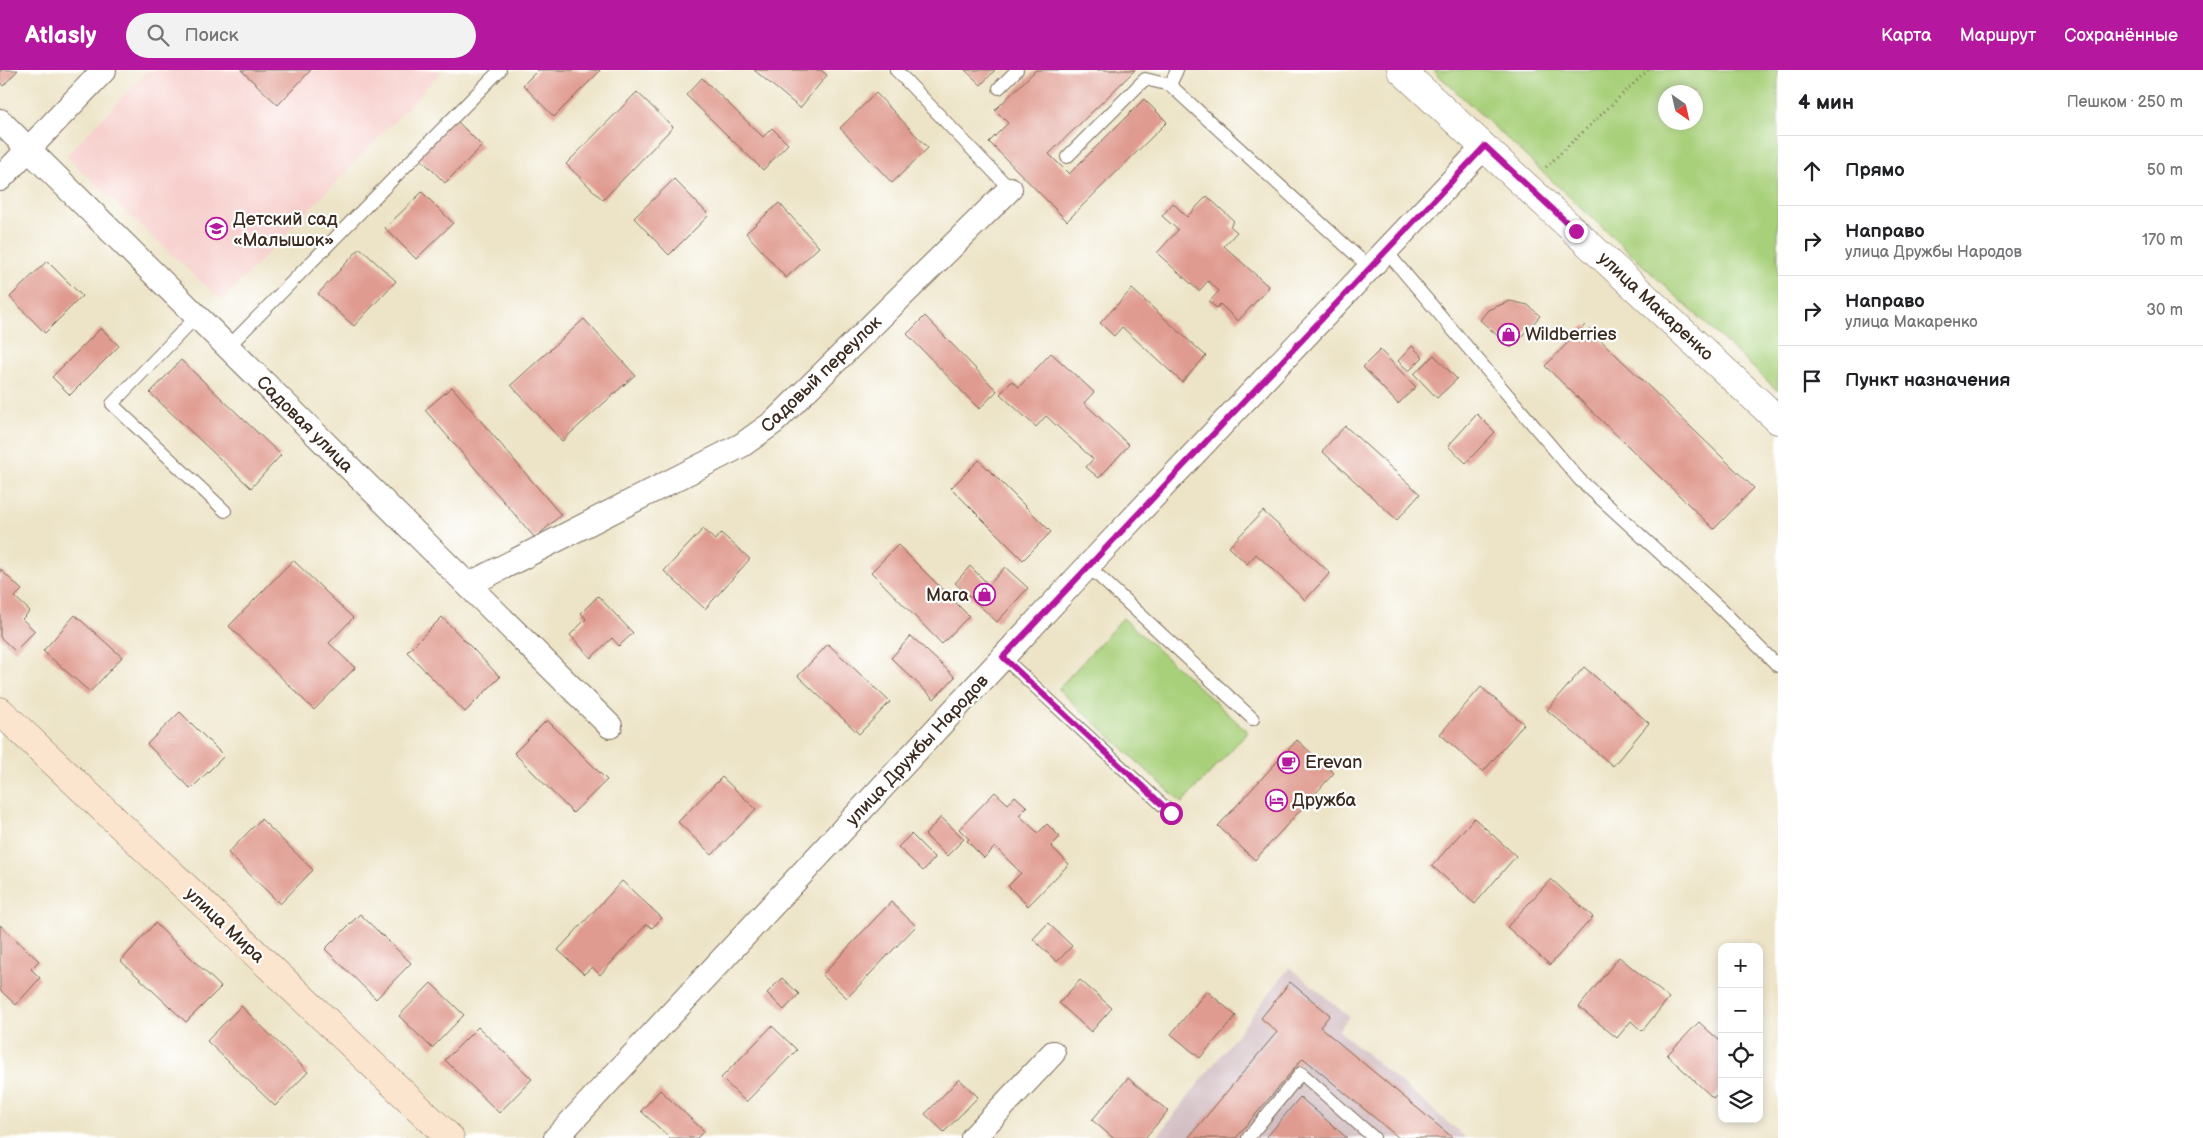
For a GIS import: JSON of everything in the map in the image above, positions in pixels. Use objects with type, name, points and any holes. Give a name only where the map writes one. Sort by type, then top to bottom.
[{"type":"main road","name":"улица Мира","points":[[0,712],[450,1138]]},
{"type":"street","points":[[0,179],[104,70]]},
{"type":"street","name":"улица Макаренко","points":[[1401,70],[1778,420]]},
{"type":"street","name":"Садовая улица","points":[[0,121],[610,726]]},
{"type":"street","name":"улица Дружбы Народов","points":[[556,1138],[1088,566],[1485,146]]},
{"type":"street","name":"Садовый переулок","points":[[468,585],[742,445],[774,422],[1010,189]]},
{"type":"street","points":[[973,1138],[1053,1053]]},
{"type":"lane","points":[[228,347],[500,70]]},
{"type":"lane","points":[[896,70],[1010,189]]},
{"type":"lane","points":[[999,88],[1017,70]]},
{"type":"lane","points":[[1170,85],[1177,70]]},
{"type":"lane","points":[[1068,157],[1145,80],[1170,85],[1378,259],[1579,479],[1721,609],[1778,666]]},
{"type":"lane","points":[[197,316],[112,404],[225,511]]},
{"type":"lane","points":[[1088,566],[1253,719]]},
{"type":"lane","points":[[1003,657],[1171,813]]},
{"type":"lane","points":[[1248,1138],[1301,1073],[1374,1138]]},
{"type":"path","points":[[1540,173],[1648,70]]},
{"type":"shaded area","name":"Детский сад «Малышок»","points":[[149,70],[443,70],[222,301],[66,156]]},
{"type":"shaded area","points":[[1290,967],[1349,1017],[1338,1030],[1466,1138],[1156,1138]]},
{"type":"green space","points":[[1433,70],[1778,70],[1778,391]]},
{"type":"green space","points":[[1123,618],[1248,732],[1182,803],[1058,689]]},
{"type":"building","points":[[0,70],[18,70],[3,86],[0,82]]},
{"type":"building","points":[[241,70],[311,70],[278,105]]},
{"type":"building","points":[[538,70],[600,71],[554,117],[523,85]]},
{"type":"building","points":[[754,70],[821,70],[827,75],[800,108]]},
{"type":"building","points":[[965,70],[995,70],[981,85]]},
{"type":"building","points":[[1036,70],[1135,70],[1049,154],[1069,174],[1144,99],[1167,122],[1067,221],[989,142],[1008,123],[995,110]]},
{"type":"building","points":[[702,78],[763,137],[772,128],[788,144],[763,170],[686,95]]},
{"type":"building","points":[[637,92],[673,127],[603,200],[566,164]]},
{"type":"building","points":[[876,93],[928,148],[892,183],[840,128]]},
{"type":"building","points":[[454,118],[482,146],[445,183],[417,155]]},
{"type":"building","points":[[674,179],[709,215],[669,255],[634,218]]},
{"type":"building","points":[[422,192],[453,223],[416,259],[385,228]]},
{"type":"building","points":[[1207,196],[1234,221],[1230,226],[1237,232],[1224,246],[1269,287],[1238,321],[1220,304],[1217,308],[1209,302],[1219,291],[1208,281],[1199,291],[1157,253],[1178,230],[1162,216],[1173,203],[1187,217]]},
{"type":"building","points":[[779,203],[819,247],[786,278],[746,233]]},
{"type":"building","points":[[360,248],[396,281],[354,326],[318,294]]},
{"type":"building","points":[[47,261],[82,296],[45,333],[10,297]]},
{"type":"building","points":[[1132,289],[1206,356],[1182,382],[1122,327],[1114,336],[1100,323]]},
{"type":"building","name":"Wildberries","points":[[1510,301],[1528,305],[1540,316],[1511,348],[1480,320],[1488,310]]},
{"type":"building","points":[[925,316],[997,391],[979,409],[907,334]]},
{"type":"building","points":[[584,319],[635,375],[562,441],[511,385]]},
{"type":"building","points":[[1585,325],[1754,488],[1714,529],[1545,366]]},
{"type":"building","points":[[101,328],[119,346],[70,395],[52,377]]},
{"type":"building","points":[[1412,346],[1423,357],[1409,371],[1398,361]]},
{"type":"building","points":[[1380,350],[1416,387],[1398,404],[1363,367]]},
{"type":"building","points":[[1051,353],[1094,392],[1084,403],[1129,445],[1099,478],[1086,467],[1093,459],[1046,416],[1036,427],[1000,394],[1012,381],[1019,387]]},
{"type":"building","points":[[1434,355],[1457,379],[1437,398],[1414,374]]},
{"type":"building","points":[[181,360],[281,455],[251,488],[150,393]]},
{"type":"building","points":[[452,387],[561,515],[535,538],[425,410]]},
{"type":"building","points":[[1477,414],[1495,432],[1466,463],[1448,446]]},
{"type":"building","points":[[1345,426],[1420,494],[1397,520],[1322,451]]},
{"type":"building","points":[[979,460],[1051,532],[1023,560],[951,488]]},
{"type":"building","points":[[1263,511],[1330,573],[1305,600],[1256,554],[1247,564],[1229,547]]},
{"type":"building","points":[[703,529],[715,540],[721,533],[750,559],[705,609],[664,571]]},
{"type":"building","points":[[898,545],[969,616],[942,644],[871,572]]},
{"type":"building","points":[[293,560],[353,618],[329,643],[355,668],[314,710],[229,626]]},
{"type":"building","name":"Мага","points":[[970,566],[989,585],[1005,567],[1028,588],[997,622],[955,583]]},
{"type":"building","points":[[0,569],[22,590],[15,597],[30,611],[22,619],[35,631],[15,651],[0,637]]},
{"type":"building","points":[[598,596],[633,633],[619,646],[612,638],[591,658],[570,635],[586,619],[581,613]]},
{"type":"building","points":[[75,615],[122,657],[90,692],[43,651]]},
{"type":"building","points":[[442,617],[500,677],[465,712],[407,652]]},
{"type":"building","points":[[911,636],[955,677],[934,699],[891,658]]},
{"type":"building","points":[[828,644],[890,702],[859,734],[798,676]]},
{"type":"building","points":[[1584,667],[1649,723],[1613,766],[1547,710]]},
{"type":"building","points":[[1481,687],[1524,724],[1483,772],[1440,734]]},
{"type":"building","points":[[180,712],[224,756],[191,789],[147,744]]},
{"type":"building","points":[[547,720],[607,780],[573,813],[514,753]]},
{"type":"building","name":"Дружба","points":[[1297,740],[1334,773],[1255,860],[1218,826]]},
{"type":"building","points":[[722,777],[756,809],[712,855],[678,822]]},
{"type":"building","points":[[995,792],[1008,804],[1015,796],[1027,807],[1019,815],[1038,833],[1047,824],[1060,837],[1051,846],[1069,864],[1028,906],[1008,886],[1021,873],[995,847],[984,858],[967,841],[969,839],[959,829]]},
{"type":"building","points":[[941,817],[964,839],[947,856],[925,835]]},
{"type":"building","points":[[1474,818],[1516,856],[1475,904],[1432,866]]},
{"type":"building","points":[[261,819],[313,870],[280,904],[228,853]]},
{"type":"building","points":[[911,834],[935,858],[923,871],[898,847]]},
{"type":"building","points":[[1551,879],[1593,917],[1550,965],[1507,927]]},
{"type":"building","points":[[622,881],[662,918],[652,928],[647,924],[600,975],[592,967],[584,974],[558,950]]},
{"type":"building","points":[[891,902],[916,926],[847,998],[822,975]]},
{"type":"building","points":[[360,914],[411,963],[376,999],[325,949]]},
{"type":"building","points":[[155,923],[221,987],[186,1022],[121,961]]},
{"type":"building","points":[[1048,923],[1072,946],[1057,962],[1033,939]]},
{"type":"building","points":[[0,925],[39,961],[31,969],[40,978],[16,1005],[0,990]]},
{"type":"building","points":[[1619,957],[1669,998],[1642,1031],[1631,1021],[1617,1038],[1579,1007]]},
{"type":"building","points":[[782,978],[799,994],[784,1010],[767,993]]},
{"type":"building","points":[[1080,980],[1112,1008],[1091,1032],[1059,1003]]},
{"type":"building","points":[[1290,982],[1330,1015],[1320,1027],[1453,1138],[1399,1138],[1303,1058],[1236,1138],[1188,1138],[1277,1032],[1261,1018]]},
{"type":"building","points":[[431,983],[464,1015],[432,1048],[399,1016]]},
{"type":"building","points":[[1207,991],[1236,1016],[1200,1058],[1171,1034]]},
{"type":"building","points":[[241,1006],[308,1072],[275,1106],[207,1041]]},
{"type":"building","points":[[1699,1022],[1718,1039],[1718,1093],[1713,1098],[1667,1055]]},
{"type":"building","points":[[772,1026],[797,1050],[746,1102],[721,1078]]},
{"type":"building","points":[[478,1027],[532,1079],[499,1113],[445,1060]]},
{"type":"building","points":[[1128,1078],[1168,1111],[1145,1138],[1113,1138],[1092,1120]]},
{"type":"building","points":[[959,1079],[978,1097],[944,1132],[925,1114]]},
{"type":"building","points":[[660,1090],[704,1131],[697,1138],[670,1138],[641,1111]]},
{"type":"building","points":[[1300,1097],[1347,1138],[1266,1138]]},
{"type":"place","name":"Детский сад «Малышок»","points":[[217,229]]},
{"type":"place","name":"Wildberries","points":[[1509,334]]},
{"type":"place","name":"Мага","points":[[985,595]]},
{"type":"place","name":"Erevan","points":[[1289,762]]},
{"type":"place","name":"Дружба","points":[[1276,800]]},
{"type":"route","points":[[1171,813],[1003,657],[1485,146],[1576,231]]}]
